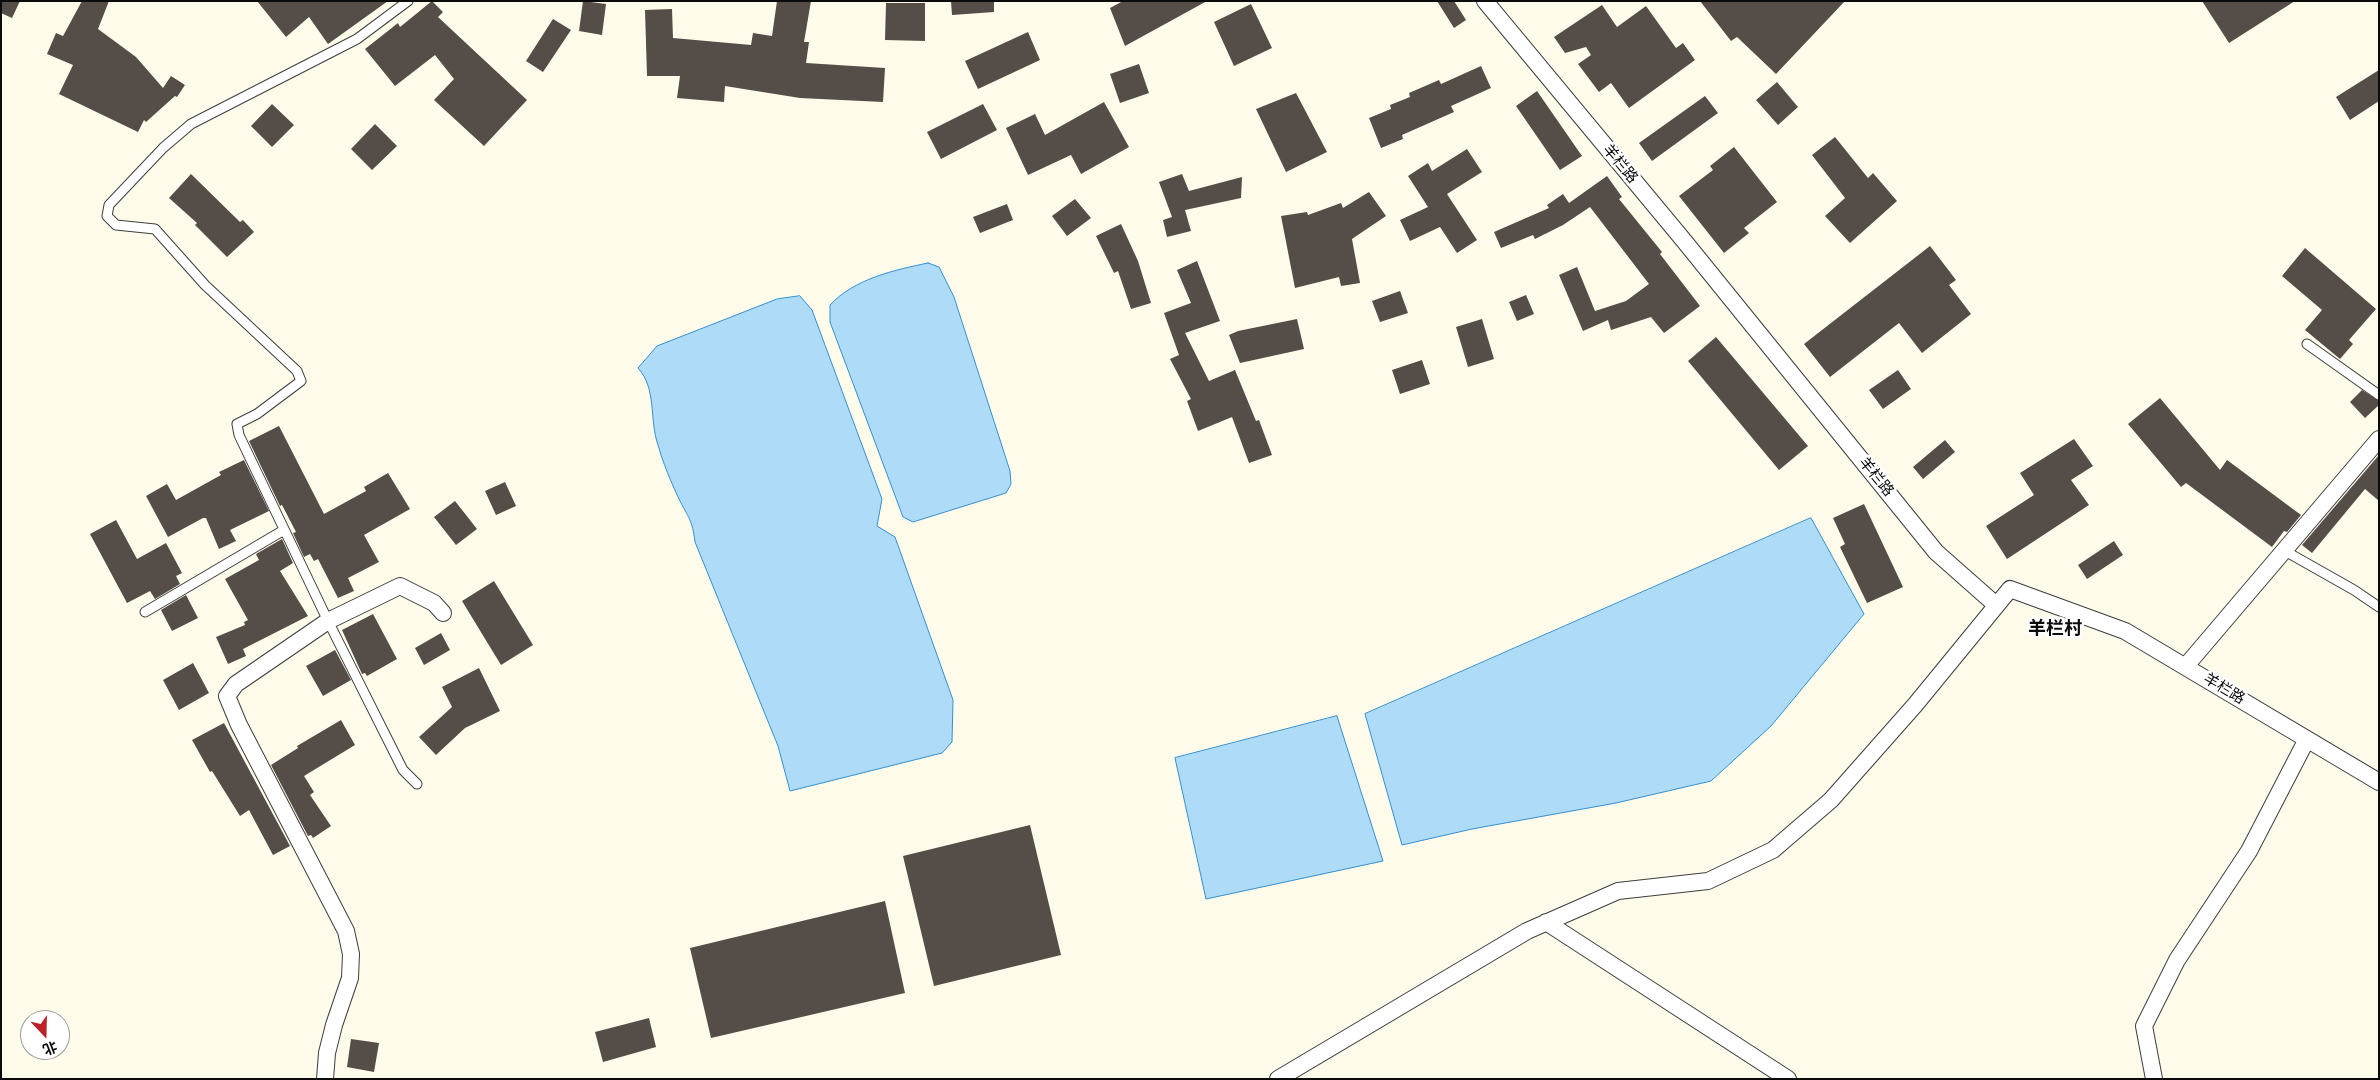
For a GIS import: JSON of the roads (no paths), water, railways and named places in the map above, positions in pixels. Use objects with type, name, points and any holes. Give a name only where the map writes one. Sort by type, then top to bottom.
[{"type":"street","name":"羊栏路","points":[[1485,1],[1685,242],[1936,552],[1996,605],[2010,589],[2125,631],[2379,782]]},
{"type":"street","points":[[2185,667],[2379,439]]},
{"type":"street","points":[[325,1079],[327,1053],[334,1025],[350,978],[351,954],[346,931],[239,726],[227,696],[236,684],[328,621],[400,586],[434,603],[443,613]]},
{"type":"street","points":[[1278,1079],[1526,931],[1618,891],[1708,881],[1772,850],[1831,800],[1915,705],[1996,605]]},
{"type":"street","points":[[2154,1079],[2144,1026],[2177,960],[2249,851],[2307,739]]},
{"type":"street","points":[[1546,922],[1788,1079]]},
{"type":"lane","points":[[408,1],[358,39],[190,124],[163,148],[109,205],[107,216],[116,225],[155,229],[206,284],[297,371],[301,381],[258,414],[237,424],[239,435],[328,621],[403,770],[417,784]]},
{"type":"lane","points":[[2307,344],[2379,395]]},
{"type":"lane","points":[[145,612],[284,530]]},
{"type":"lane","points":[[2285,551],[2354,590],[2379,607]]},
{"type":"water","points":[[928,263],[939,267],[954,297],[1010,471],[1011,484],[1006,493],[913,522],[903,517],[830,322],[830,305],[851,288],[863,282],[888,273]]},
{"type":"water","points":[[800,296],[812,310],[882,499],[877,526],[895,537],[953,700],[952,742],[942,753],[790,791],[778,746],[695,542],[690,519],[676,493],[665,466],[655,435],[648,385],[638,368],[657,346],[777,299]]},
{"type":"water","points":[[1811,518],[1864,614],[1771,726],[1711,781],[1616,803],[1472,829],[1402,845],[1365,714]]},
{"type":"water","points":[[1337,716],[1383,861],[1206,899],[1175,758]]},
{"type":"district","name":"羊栏村","points":[[2055,629]]}]
